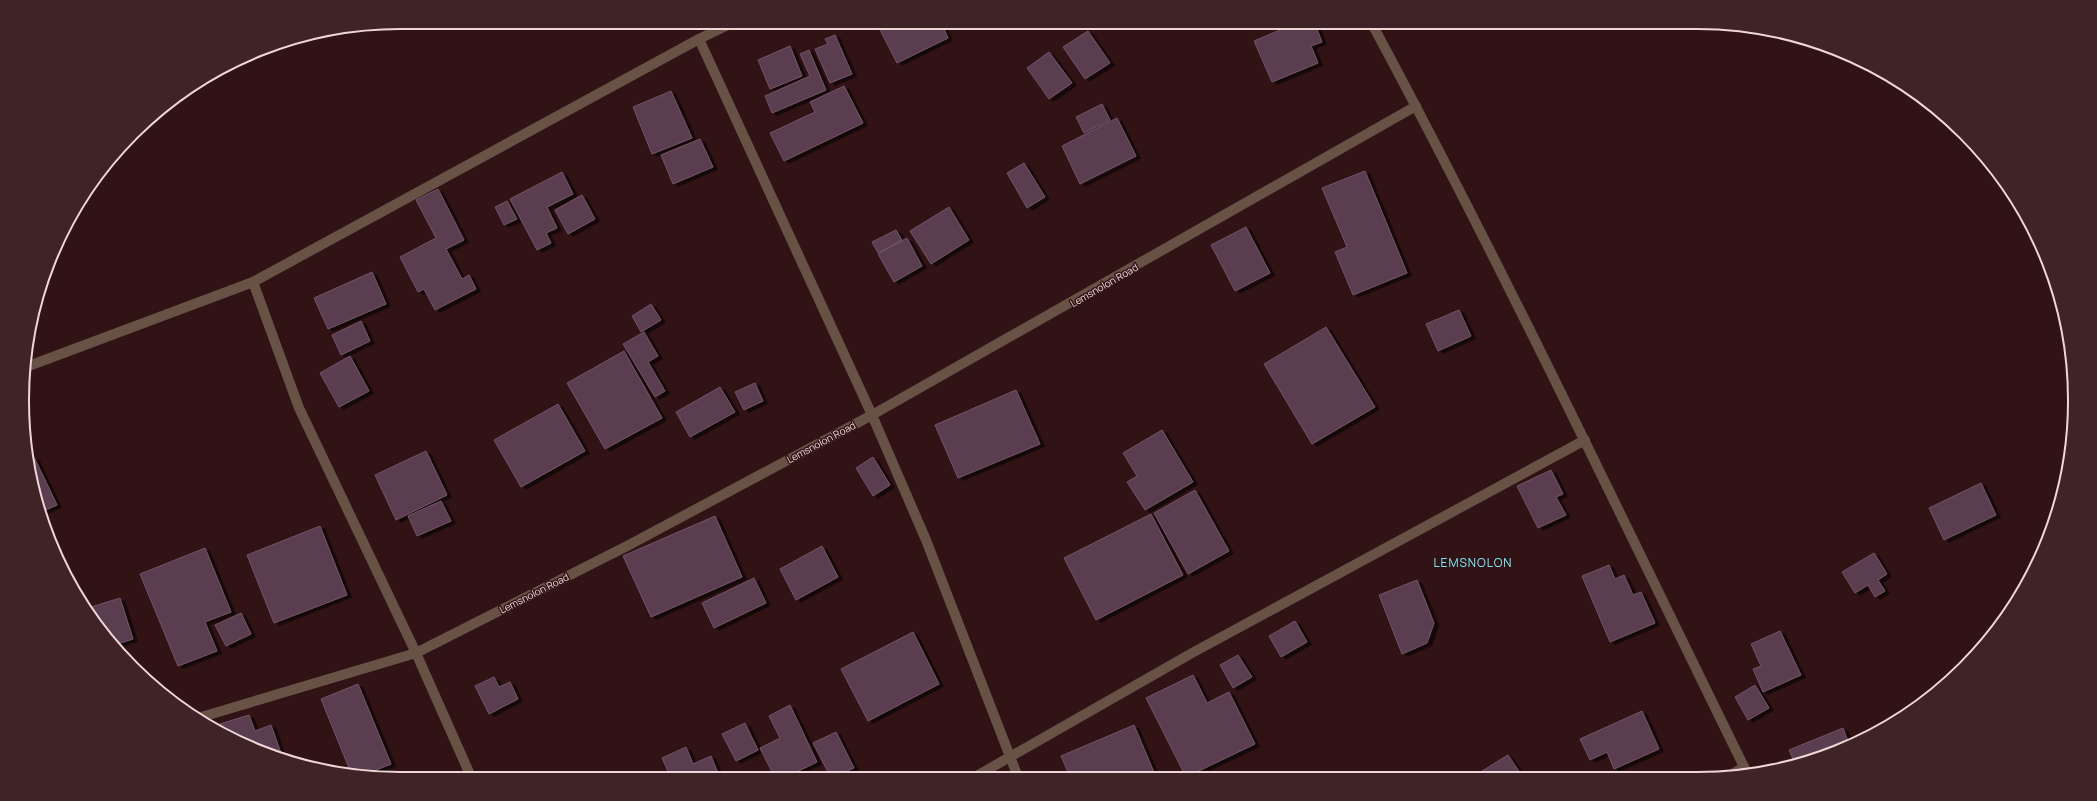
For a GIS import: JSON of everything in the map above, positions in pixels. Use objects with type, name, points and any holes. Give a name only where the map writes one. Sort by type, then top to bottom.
[{"type":"street","points":[[31,365],[253,282],[720,29]]},
{"type":"street","points":[[1375,29],[1416,106],[1585,440],[1745,769]]},
{"type":"street","points":[[699,39],[872,415],[926,540],[1016,772]]},
{"type":"street","name":"Lemsnolon Road","points":[[205,716],[416,653],[629,545],[872,415],[1416,106]]},
{"type":"street","points":[[253,282],[299,408],[416,653],[469,772]]},
{"type":"street","points":[[984,772],[1192,653],[1585,440]]},
{"type":"building","points":[[880,29],[944,29],[948,38],[897,63]]},
{"type":"building","points":[[1282,29],[1317,29],[1322,42],[1311,46],[1318,63],[1272,82],[1254,41]]},
{"type":"building","points":[[1088,31],[1110,63],[1085,79],[1063,47]]},
{"type":"building","points":[[835,35],[852,74],[830,83],[815,49],[828,44],[825,39]]},
{"type":"building","points":[[790,46],[802,76],[770,89],[758,60]]},
{"type":"building","points":[[809,50],[826,90],[772,113],[765,96],[810,76],[800,54]]},
{"type":"building","points":[[1049,52],[1072,83],[1049,99],[1027,68]]},
{"type":"building","points":[[844,86],[863,123],[784,161],[770,133],[815,112],[810,102]]},
{"type":"building","points":[[671,91],[692,138],[652,154],[633,107]]},
{"type":"building","points":[[1102,104],[1110,120],[1084,133],[1076,117]]},
{"type":"building","points":[[1117,118],[1136,156],[1080,184],[1062,146]]},
{"type":"building","points":[[700,139],[713,167],[673,184],[661,155]]},
{"type":"building","points":[[1024,163],[1045,197],[1027,208],[1007,173]]},
{"type":"building","points":[[1365,171],[1407,273],[1353,295],[1335,252],[1347,247],[1322,188]]},
{"type":"building","points":[[562,172],[573,194],[547,207],[557,228],[546,233],[551,243],[537,250],[510,199]]},
{"type":"building","points":[[438,189],[464,240],[446,249],[462,279],[469,275],[476,289],[435,310],[424,289],[418,292],[400,257],[436,238],[416,200]]},
{"type":"building","points":[[582,195],[595,219],[568,234],[555,210]]},
{"type":"building","points":[[507,201],[517,219],[504,225],[495,207]]},
{"type":"building","points":[[949,207],[969,240],[931,264],[910,231]]},
{"type":"building","points":[[1246,227],[1270,273],[1235,291],[1211,245]]},
{"type":"building","points":[[896,230],[902,240],[878,253],[872,242]]},
{"type":"building","points":[[907,238],[922,266],[894,282],[878,254]]},
{"type":"building","points":[[372,272],[386,304],[328,329],[314,298]]},
{"type":"building","points":[[651,304],[661,320],[641,332],[632,316]]},
{"type":"building","points":[[1459,310],[1471,336],[1438,351],[1426,324]]},
{"type":"building","points":[[361,321],[370,341],[341,355],[332,335]]},
{"type":"building","points":[[1326,327],[1375,407],[1312,444],[1264,364]]},
{"type":"building","points":[[644,332],[658,356],[648,362],[665,391],[655,397],[623,344]]},
{"type":"building","points":[[624,351],[662,418],[605,449],[567,383]]},
{"type":"building","points":[[350,356],[369,391],[339,407],[320,373]]},
{"type":"building","points":[[755,383],[763,401],[744,410],[735,392]]},
{"type":"building","points":[[720,387],[735,412],[690,437],[676,412]]},
{"type":"building","points":[[1016,390],[1040,444],[958,478],[935,425]]},
{"type":"building","points":[[558,404],[585,451],[521,487],[494,440]]},
{"type":"building","points":[[1162,430],[1193,482],[1145,510],[1127,482],[1137,476],[1123,453]]},
{"type":"building","points":[[426,451],[447,495],[396,520],[375,475]]},
{"type":"building","points":[[33,457],[57,505],[46,510],[36,473]]},
{"type":"building","points":[[873,457],[890,485],[873,496],[856,468]]},
{"type":"building","points":[[1551,470],[1563,494],[1556,497],[1566,515],[1538,528],[1517,486]]},
{"type":"building","points":[[1981,483],[1996,515],[1944,540],[1929,508]]},
{"type":"building","points":[[1195,490],[1229,551],[1188,574],[1154,513]]},
{"type":"building","points":[[441,501],[451,521],[417,536],[408,516]]},
{"type":"building","points":[[1151,514],[1183,575],[1096,620],[1064,558]]},
{"type":"building","points":[[715,516],[742,577],[651,617],[623,556]]},
{"type":"building","points":[[320,526],[347,595],[274,623],[247,555]]},
{"type":"building","points":[[822,546],[838,577],[796,600],[780,569]]},
{"type":"building","points":[[205,548],[231,612],[205,622],[217,651],[178,666],[140,574]]},
{"type":"building","points":[[1874,553],[1887,574],[1878,580],[1885,591],[1875,597],[1868,585],[1855,593],[1842,572]]},
{"type":"building","points":[[1609,565],[1615,579],[1624,575],[1633,595],[1641,592],[1655,623],[1610,642],[1582,576]]},
{"type":"building","points":[[754,578],[766,603],[714,628],[702,603]]},
{"type":"building","points":[[1417,580],[1434,623],[1427,643],[1402,654],[1379,595]]},
{"type":"building","points":[[120,598],[133,639],[120,643],[92,607]]},
{"type":"building","points":[[241,613],[251,634],[226,646],[215,625]]},
{"type":"building","points":[[1295,621],[1307,642],[1281,657],[1269,636]]},
{"type":"building","points":[[1780,631],[1801,675],[1763,692],[1753,669],[1761,666],[1751,644]]},
{"type":"building","points":[[913,632],[939,684],[868,721],[841,669]]},
{"type":"building","points":[[1238,655],[1252,677],[1233,688],[1220,665]]},
{"type":"building","points":[[1193,675],[1207,703],[1229,692],[1255,744],[1196,772],[1183,772],[1146,698]]},
{"type":"building","points":[[494,677],[499,687],[510,682],[518,699],[489,714],[475,686]]},
{"type":"building","points":[[358,684],[391,764],[374,771],[349,769],[321,699]]},
{"type":"building","points":[[1755,685],[1769,708],[1748,720],[1735,697]]},
{"type":"building","points":[[790,705],[817,762],[796,772],[772,772],[760,748],[780,738],[769,716]]},
{"type":"building","points":[[1642,711],[1659,749],[1614,769],[1607,752],[1590,760],[1580,739]]},
{"type":"building","points":[[249,715],[255,731],[271,725],[280,752],[236,734],[220,724]]},
{"type":"building","points":[[745,723],[758,750],[736,761],[722,734]]},
{"type":"building","points":[[1134,725],[1154,772],[1068,772],[1061,756]]},
{"type":"building","points":[[1843,728],[1848,740],[1793,759],[1789,750]]},
{"type":"building","points":[[836,732],[854,768],[845,772],[828,772],[813,743]]},
{"type":"building","points":[[686,747],[693,764],[711,756],[718,772],[668,772],[662,758]]},
{"type":"building","points":[[1508,755],[1519,772],[1480,772]]},
{"type":"district","name":"LEMSNOLON","points":[[1473,563]]}]
